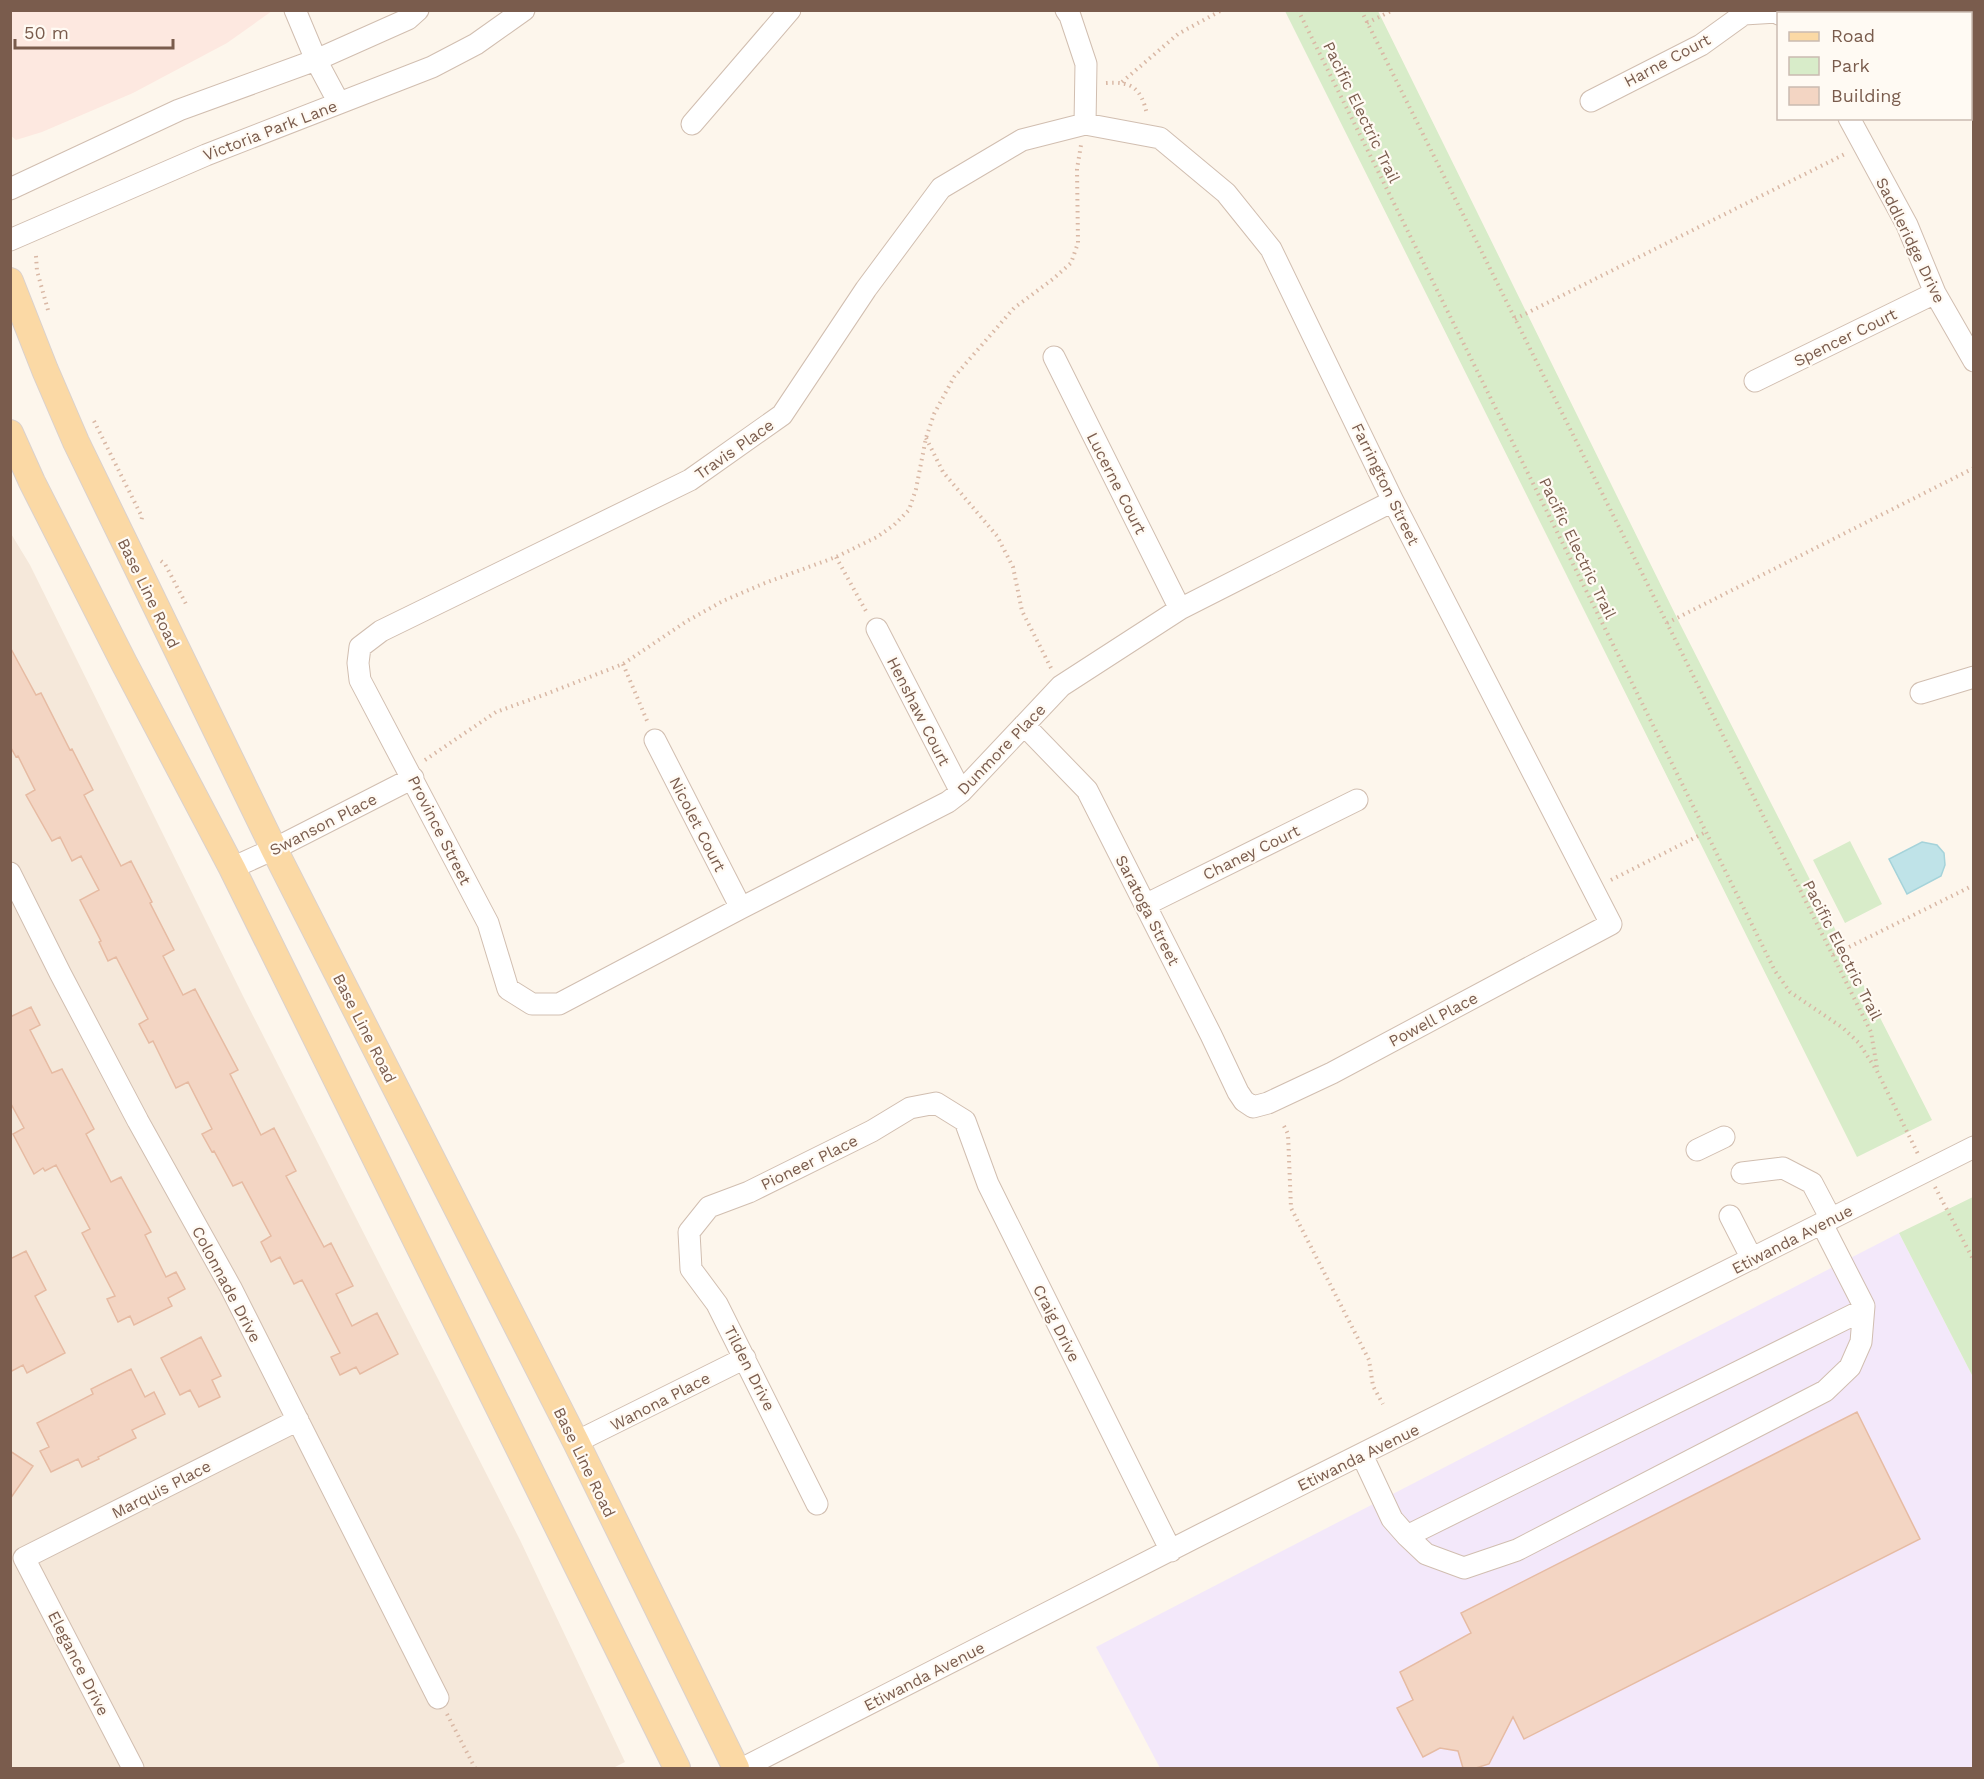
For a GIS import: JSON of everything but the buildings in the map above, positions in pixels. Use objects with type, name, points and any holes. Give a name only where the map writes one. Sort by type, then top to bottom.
[{"type":"main road","name":"Base Line Road","points":[[10,280],[76,442],[274,849],[576,1442],[736,1768]]},
{"type":"main road","points":[[10,433],[32,482],[124,663],[232,868],[677,1768]]},
{"type":"street","points":[[295,10],[316,60],[339,103]]},
{"type":"street","points":[[10,189],[179,110],[316,60],[408,19],[418,10]]},
{"type":"street","name":"Victoria Park Lane","points":[[10,240],[206,155],[432,67],[476,44],[524,10]]},
{"type":"street","points":[[692,124],[790,10]]},
{"type":"street","points":[[1066,10],[1086,64],[1085,124]]},
{"type":"street","name":"Harne Court","points":[[1591,101],[1701,45],[1744,14],[1777,13]]},
{"type":"street","name":"Saddleridge Drive","points":[[1850,120],[1907,225],[1935,293],[1974,361]]},
{"type":"street","name":"Farrington Street","points":[[1085,124],[1160,138],[1226,193],[1271,249],[1393,501],[1611,924]]},
{"type":"street","name":"Travis Place","points":[[360,648],[381,631],[690,480],[782,415],[866,289],[941,188],[1022,140],[1085,124]]},
{"type":"street","name":"Spencer Court","points":[[1755,381],[1935,293]]},
{"type":"street","name":"Lucerne Court","points":[[1054,357],[1180,609]]},
{"type":"street","name":"Dunmore Place","points":[[532,1004],[559,1004],[948,802],[961,792],[1061,686],[1180,609],[1393,501]]},
{"type":"street","name":"Henshaw Court","points":[[876,629],[961,792]]},
{"type":"street","name":"Province Street","points":[[360,648],[358,663],[360,680],[488,923],[508,989],[532,1004]]},
{"type":"street","points":[[1921,693],[1974,677]]},
{"type":"street","name":"Saratoga Street","points":[[1024,725],[1087,790],[1239,1092],[1253,1107]]},
{"type":"street","name":"Nicolet Court","points":[[655,740],[741,908]]},
{"type":"street","name":"Swanson Place","points":[[232,868],[413,778]]},
{"type":"street","name":"Chaney Court","points":[[1146,905],[1357,800]]},
{"type":"street","name":"Colonnade Drive","points":[[10,873],[105,1058],[231,1288],[438,1698]]},
{"type":"street","name":"Powell Place","points":[[1253,1107],[1268,1103],[1332,1073],[1611,924]]},
{"type":"street","name":"Pioneer Place","points":[[689,1232],[709,1207],[749,1192],[872,1131],[910,1108],[936,1103]]},
{"type":"street","name":"Craig Drive","points":[[936,1103],[965,1121],[988,1184],[1171,1551]]},
{"type":"street","points":[[1697,1150],[1724,1137]]},
{"type":"street","name":"Etiwanda Avenue","points":[[743,1768],[1974,1147]]},
{"type":"street","points":[[1362,1455],[1392,1519],[1407,1536],[1425,1554],[1464,1568],[1517,1550],[1825,1391],[1850,1368],[1862,1342],[1864,1306],[1812,1184],[1782,1168],[1742,1173]]},
{"type":"street","points":[[1730,1216],[1752,1259]]},
{"type":"street","name":"Tilden Drive","points":[[689,1232],[692,1269],[717,1304],[818,1504]]},
{"type":"street","points":[[1407,1536],[1863,1310]]},
{"type":"street","name":"Wanona Place","points":[[576,1442],[745,1358]]},
{"type":"street","name":"Marquis Place","points":[[24,1558],[298,1420]]},
{"type":"street","name":"Elegance Drive","points":[[24,1558],[133,1768]]},
{"type":"path","points":[[1122,82],[1178,34],[1222,10]]},
{"type":"path","name":"Pacific Electric Trail","points":[[1298,10],[1775,970],[1790,992],[1843,1028],[1859,1043],[1877,1071],[1871,1032],[1361,10]]},
{"type":"path","points":[[1367,23],[1393,10]]},
{"type":"path","points":[[1107,83],[1122,82],[1134,88],[1143,97],[1147,114]]},
{"type":"path","points":[[425,760],[496,712],[623,664],[687,621],[723,601],[836,557],[877,537],[894,525],[909,510],[916,489],[926,438],[934,414],[949,386],[1014,308],[1071,263],[1078,243],[1077,169],[1085,124]]},
{"type":"path","points":[[1515,319],[1864,145]]},
{"type":"path","points":[[36,256],[37,271],[50,317]]},
{"type":"path","points":[[90,412],[142,517],[141,525]]},
{"type":"path","points":[[926,438],[943,472],[998,536],[1013,567],[1022,611],[1061,686]]},
{"type":"path","points":[[1666,623],[1974,468]]},
{"type":"path","points":[[836,557],[876,629]]},
{"type":"path","points":[[159,560],[165,564],[186,604]]},
{"type":"path","points":[[623,664],[655,740]]},
{"type":"path","points":[[1593,889],[1706,832]]},
{"type":"path","points":[[1833,955],[1974,885]]},
{"type":"path","points":[[1284,1126],[1288,1134],[1291,1208],[1369,1360],[1373,1386],[1383,1404]]},
{"type":"path","points":[[438,1698],[475,1768]]},
{"type":"shaded area","points":[[10,11],[272,11],[227,43],[133,93],[42,132],[16,140],[10,135]]},
{"type":"shaded area","points":[[10,532],[30,565],[243,996],[520,1540],[625,1762],[613,1768],[11,1768]]},
{"type":"shaded area","points":[[1899,1233],[1973,1377],[1973,1768],[1160,1768],[1096,1647]]},
{"type":"green space","points":[[1285,11],[1378,11],[1679,622],[1932,1120],[1857,1157]]},
{"type":"green space","points":[[1850,841],[1882,904],[1845,923],[1813,860]]},
{"type":"green space","points":[[1973,1197],[1973,1377],[1899,1233]]},
{"type":"water","points":[[1922,842],[1937,845],[1944,853],[1945,865],[1941,876],[1907,894],[1889,859]]}]
